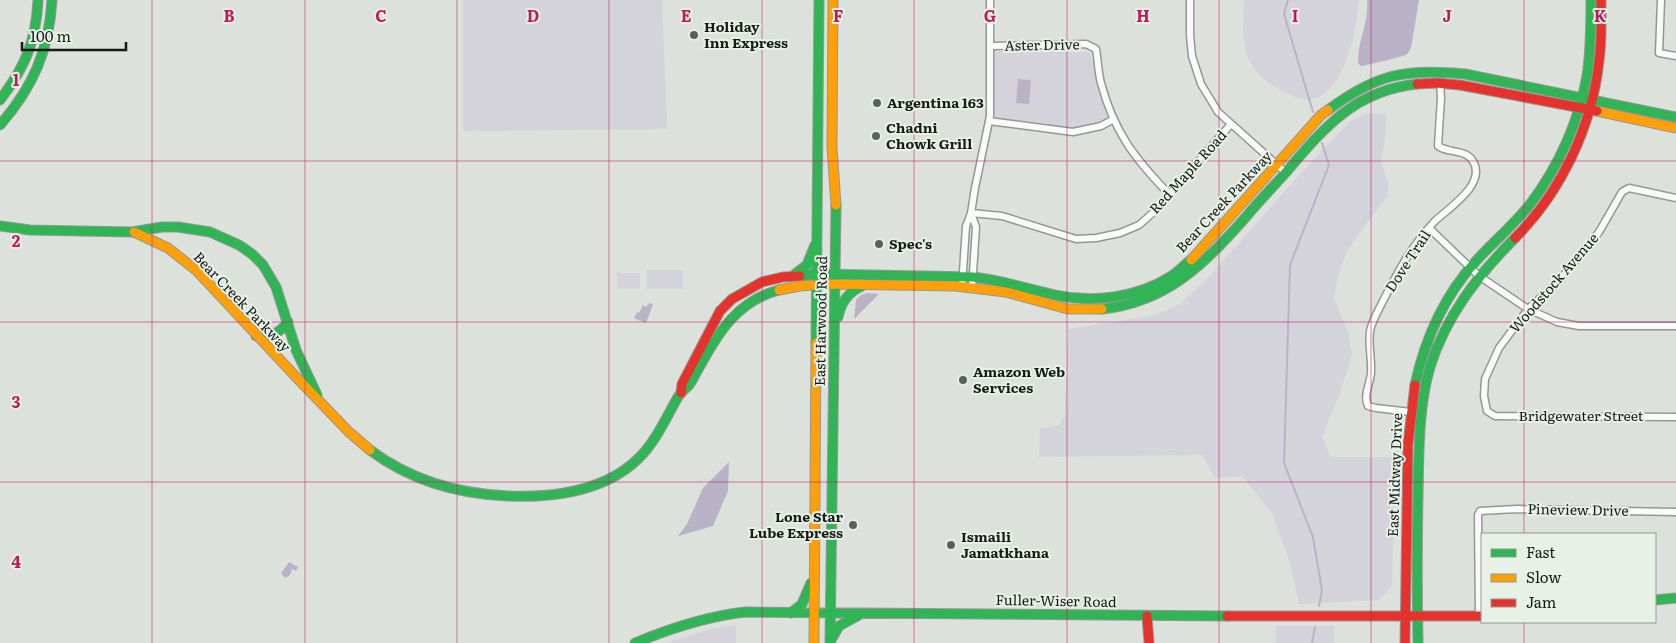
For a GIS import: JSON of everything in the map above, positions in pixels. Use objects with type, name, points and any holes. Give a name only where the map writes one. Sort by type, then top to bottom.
[{"type":"street","points":[[0,100],[14,83],[26,62],[36,30],[38,0]]},
{"type":"street","points":[[0,125],[29,88],[38,71],[48,41],[52,21],[52,0]]},
{"type":"street","name":"East Harwood Road","points":[[814,643],[819,0]]},
{"type":"street","name":"East Harwood Road","points":[[830,643],[836,274],[836,201],[832,147],[833,0]]},
{"type":"street","points":[[962,282],[966,226],[971,213],[989,122],[990,0]]},
{"type":"street","points":[[1190,0],[1192,56],[1201,84],[1218,112],[1286,172]]},
{"type":"street","name":"East Midway Drive","points":[[1405,643],[1408,430],[1414,386],[1425,347],[1446,302],[1470,268],[1521,216],[1541,189],[1570,132],[1582,98],[1590,53],[1591,0]]},
{"type":"street","name":"East Midway Drive","points":[[1418,643],[1419,451],[1426,389],[1436,352],[1452,315],[1479,276],[1528,225],[1559,181],[1571,158],[1589,110],[1598,73],[1601,0]]},
{"type":"street","points":[[1660,0],[1659,52],[1676,56]]},
{"type":"street","name":"Aster Drive","points":[[990,46],[1086,44],[1093,46],[1096,49],[1101,82],[1114,120]]},
{"type":"street","name":"Bear Creek Parkway","points":[[681,393],[688,388],[701,363],[729,320],[744,305],[773,290],[817,285],[935,284],[962,282],[973,278],[998,280],[1056,295],[1086,299],[1112,298],[1140,291],[1170,277],[1196,256],[1321,115],[1363,86],[1395,75],[1433,70],[1465,74],[1676,117]]},
{"type":"street","points":[[819,72],[832,71]]},
{"type":"street","name":"Bear Creek Parkway","points":[[134,232],[168,248],[195,270],[363,446],[391,464],[424,480],[472,492],[534,496],[568,493],[601,484],[626,469],[641,456],[655,439],[681,393],[682,384],[720,311],[732,299],[752,286],[772,278],[793,275],[836,274],[962,282],[972,288],[1011,293],[1067,309],[1100,310],[1127,306],[1152,298],[1181,282],[1197,269],[1218,249],[1322,130],[1345,109],[1374,93],[1400,86],[1440,83],[1457,84],[1676,128]]},
{"type":"street","name":"Dove Trail","points":[[1411,412],[1368,406],[1365,400],[1371,371],[1370,329],[1392,282],[1412,250],[1430,228],[1469,190],[1476,171],[1471,157],[1442,149],[1438,146],[1440,83]]},
{"type":"street","points":[[989,122],[1073,132],[1101,126],[1114,120],[1131,152],[1169,194]]},
{"type":"street","name":"Red Maple Road","points":[[971,213],[1002,216],[1076,239],[1096,238],[1120,233],[1139,225],[1156,210],[1231,124]]},
{"type":"street","name":"Woodstock Avenue","points":[[1487,411],[1484,396],[1486,380],[1500,348],[1528,309],[1560,281],[1599,232],[1622,192],[1629,188],[1676,198]]},
{"type":"street","points":[[971,213],[976,227],[972,288]]},
{"type":"street","name":"Bear Creek Parkway","points":[[0,226],[23,230],[134,232],[160,227],[189,227],[208,230],[243,246],[260,261],[272,278],[284,304],[294,345],[320,402]]},
{"type":"street","points":[[1430,228],[1479,276],[1528,309],[1557,322],[1579,326],[1676,326]]},
{"type":"street","points":[[793,275],[800,272],[807,265],[818,238]]},
{"type":"street","points":[[835,345],[842,302],[854,289],[868,284]]},
{"type":"street","points":[[256,336],[266,337],[280,332],[288,322]]},
{"type":"street","name":"Bridgewater Street","points":[[1487,411],[1495,416],[1676,417]]},
{"type":"street","points":[[815,502],[831,503]]},
{"type":"street","name":"Pineview Drive","points":[[1480,616],[1478,516],[1480,511],[1517,509],[1676,512]]},
{"type":"street","points":[[791,613],[804,601],[814,576]]},
{"type":"street","points":[[1656,600],[1676,598]]},
{"type":"street","name":"Fuller-Wiser Road","points":[[635,643],[680,626],[729,613],[1480,616]]},
{"type":"street","points":[[830,643],[839,626],[862,613]]},
{"type":"street","points":[[1147,616],[1149,643]]},
{"type":"shaded area","points":[[463,0],[662,0],[667,129],[463,131]]},
{"type":"shaded area","points":[[1244,0],[1359,0],[1352,42],[1341,72],[1333,85],[1323,94],[1312,99],[1305,99],[1283,91],[1262,78],[1251,63],[1244,44]]},
{"type":"shaded area","points":[[1367,0],[1419,0],[1411,48],[1406,55],[1364,66],[1358,63]]},
{"type":"shaded area","points":[[993,52],[1090,52],[1107,117],[1104,121],[1073,130],[996,118],[993,113]]},
{"type":"shaded area","points":[[1018,79],[1031,80],[1029,104],[1016,103]]},
{"type":"shaded area","points":[[1368,113],[1386,114],[1385,140],[1381,161],[1388,183],[1387,196],[1347,251],[1338,276],[1334,298],[1348,332],[1352,355],[1322,437],[1331,457],[1395,457],[1392,586],[1379,600],[1299,604],[1291,566],[1272,513],[1242,476],[1215,478],[1202,455],[1039,457],[1040,428],[1058,426],[1065,415],[1068,329],[1152,316],[1180,304],[1208,278],[1290,185],[1349,122]]},
{"type":"shaded area","points":[[647,270],[683,270],[683,289],[647,289]]},
{"type":"shaded area","points":[[617,273],[640,273],[640,289],[617,289]]},
{"type":"shaded area","points":[[868,293],[879,294],[854,319],[856,300],[861,295]]},
{"type":"shaded area","points":[[650,303],[653,304],[646,323],[634,318],[643,305],[645,307]]},
{"type":"shaded area","points":[[729,462],[728,491],[713,526],[678,536],[687,524],[703,488]]},
{"type":"shaded area","points":[[289,562],[298,567],[296,571],[292,569],[290,575],[285,578],[281,573]]},
{"type":"shaded area","points":[[736,625],[736,643],[665,643],[711,629]]},
{"type":"shaded area","points":[[1276,626],[1334,626],[1334,643],[1276,643]]},
{"type":"waterway","points":[[1288,0],[1284,14],[1313,112]]},
{"type":"waterway","points":[[1319,606],[1322,590],[1313,537],[1284,463],[1290,265],[1329,165],[1322,143]]},
{"type":"waterway","points":[[1312,643],[1315,627]]},
{"type":"traffic: fast","points":[[0,100],[9,88],[28,53],[35,29],[38,0]]},
{"type":"traffic: fast","points":[[0,125],[22,97],[37,67],[47,36],[52,0]]},
{"type":"traffic: fast","points":[[816,343],[819,0]]},
{"type":"traffic: fast","points":[[1415,385],[1424,351],[1445,303],[1476,261],[1531,203],[1559,158],[1579,110],[1587,76],[1590,48],[1591,0]]},
{"type":"traffic: fast","points":[[1328,110],[1361,88],[1392,76],[1408,73],[1444,72],[1465,74],[1676,117]]},
{"type":"traffic: fast","points":[[1102,309],[1125,305],[1146,298],[1165,290],[1182,278],[1214,251],[1329,125],[1360,102],[1377,94],[1417,84]]},
{"type":"traffic: fast","points":[[830,643],[836,205]]},
{"type":"traffic: fast","points":[[0,226],[30,230],[132,232],[162,227],[178,227],[210,232],[239,245],[263,265],[276,287],[296,350],[317,395]]},
{"type":"traffic: fast","points":[[1418,643],[1419,447],[1421,414],[1426,383],[1437,348],[1454,314],[1488,267],[1515,238]]},
{"type":"traffic: fast","points":[[795,274],[807,265],[815,245]]},
{"type":"traffic: fast","points":[[800,276],[818,274],[973,277],[1004,282],[1055,295],[1084,299],[1114,297],[1143,290],[1173,275],[1191,260]]},
{"type":"traffic: fast","points":[[838,317],[846,298],[862,286]]},
{"type":"traffic: fast","points":[[370,450],[402,470],[436,484],[490,495],[527,496],[565,493],[584,489],[602,482],[634,463],[652,443],[678,397],[690,383],[707,353],[723,329],[741,309],[752,301],[779,290]]},
{"type":"traffic: fast","points":[[256,336],[274,334],[288,322]]},
{"type":"traffic: fast","points":[[791,613],[802,604],[811,583]]},
{"type":"traffic: fast","points":[[1656,600],[1676,598]]},
{"type":"traffic: fast","points":[[635,643],[689,623],[717,616],[746,612],[1227,616]]},
{"type":"traffic: fast","points":[[831,640],[839,626],[859,615]]},
{"type":"traffic: slow","points":[[833,0],[832,147],[836,205]]},
{"type":"traffic: slow","points":[[1191,260],[1321,115],[1328,110]]},
{"type":"traffic: slow","points":[[1597,111],[1676,128]]},
{"type":"traffic: slow","points":[[134,232],[168,248],[197,271],[349,432],[370,450]]},
{"type":"traffic: slow","points":[[779,290],[828,284],[955,286],[1006,292],[1068,309],[1102,309]]},
{"type":"traffic: slow","points":[[814,643],[816,343]]},
{"type":"traffic: jam","points":[[1515,238],[1547,200],[1572,157],[1581,134],[1595,86],[1599,61],[1601,0]]},
{"type":"traffic: jam","points":[[1417,84],[1460,85],[1597,111]]},
{"type":"traffic: jam","points":[[681,393],[682,384],[720,311],[732,299],[762,282],[783,277],[800,276]]},
{"type":"traffic: jam","points":[[1405,643],[1408,444],[1415,385]]},
{"type":"traffic: jam","points":[[1147,616],[1149,643]]},
{"type":"traffic: jam","points":[[1227,616],[1481,616]]},
{"type":"place","name":"Holiday Inn Express","points":[[694,35]]},
{"type":"place","name":"Argentina 163","points":[[877,103]]},
{"type":"place","name":"Chadni Chowk Grill","points":[[876,136]]},
{"type":"place","name":"Spec's","points":[[879,244]]},
{"type":"place","name":"Amazon Web Services","points":[[963,380]]},
{"type":"place","name":"Lone Star Lube Express","points":[[853,525]]},
{"type":"place","name":"Ismaili Jamatkhana","points":[[951,545]]}]
